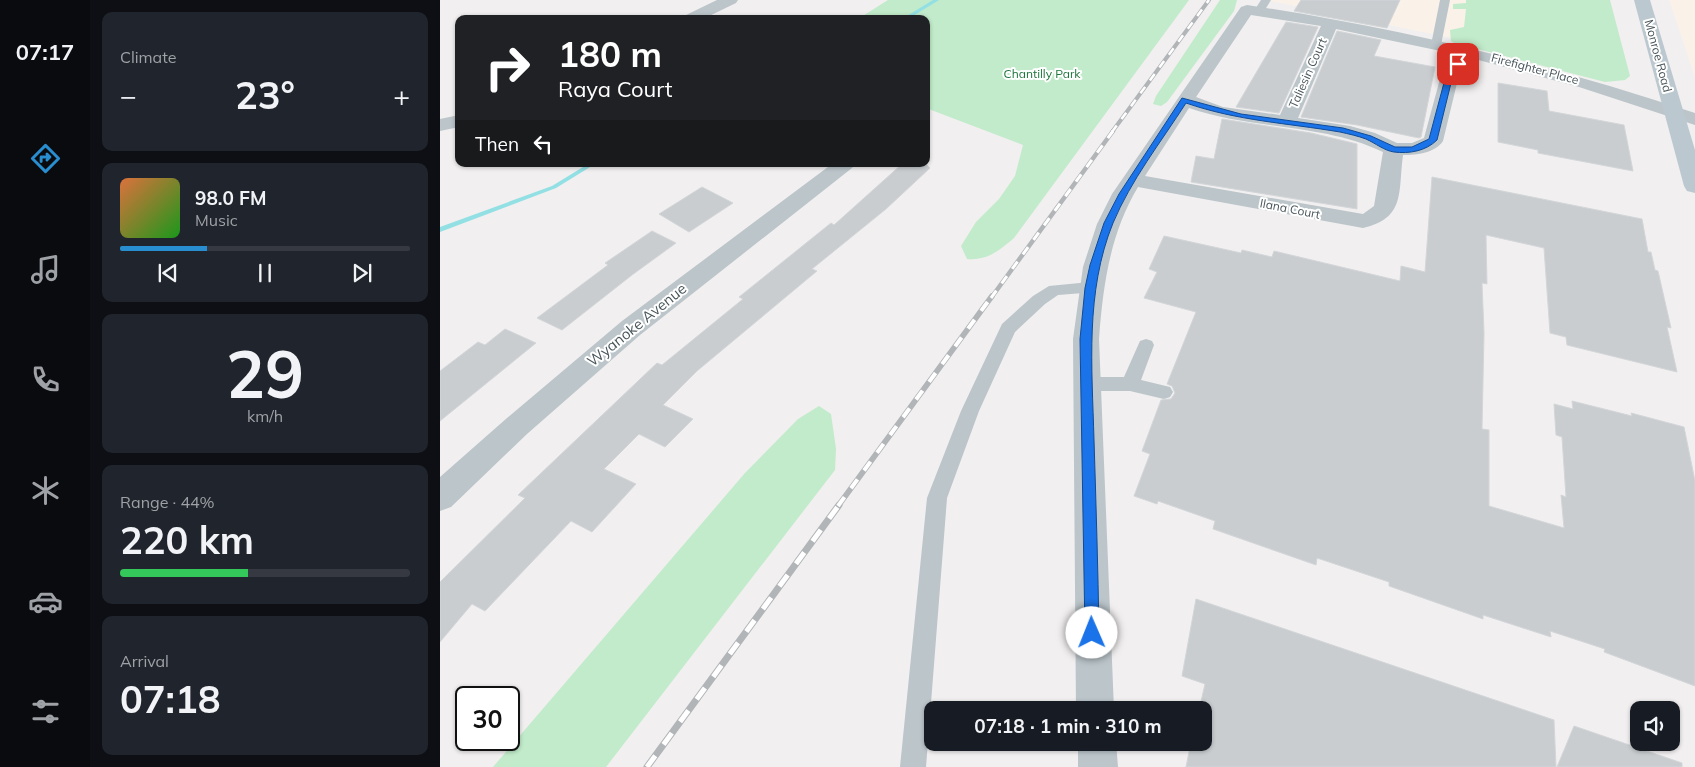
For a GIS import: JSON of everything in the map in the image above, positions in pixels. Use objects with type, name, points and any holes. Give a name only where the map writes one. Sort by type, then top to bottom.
[{"type":"main road","name":"Monroe Road","points":[[1642,0],[1695,186]]},
{"type":"street","points":[[698,15],[730,0]]},
{"type":"street","points":[[1095,701],[1086,339],[1090,288],[1095,265],[1109,223],[1132,180],[1184,100],[1257,7]]},
{"type":"street","name":"Firefighter Place","points":[[1257,7],[1330,24],[1466,51],[1586,83],[1695,119]]},
{"type":"street","name":"Taliesin Court","points":[[1286,123],[1330,24]]},
{"type":"street","points":[[1184,100],[1219,112],[1343,130],[1368,137],[1394,149],[1417,148],[1433,140],[1448,79],[1466,51]]},
{"type":"street","points":[[440,125],[455,122]]},
{"type":"street","name":"Ilana Court","points":[[1132,180],[1363,221],[1372,219],[1385,209],[1394,149]]},
{"type":"street","name":"Wyanoke Avenue","points":[[440,497],[526,417],[631,328],[841,167]]},
{"type":"street","points":[[1097,751],[1098,767]]},
{"type":"lane","points":[[1436,45],[1445,0]]},
{"type":"lane","points":[[913,767],[937,498],[970,411],[1008,328],[1038,300],[1055,290],[1090,288]]},
{"type":"lane","points":[[1130,384],[1146,345]]},
{"type":"lane","points":[[1087,384],[1130,384],[1164,392]]},
{"type":"shaded area","points":[[1266,0],[1484,0],[1485,45],[1447,37]]},
{"type":"shaded area","points":[[1669,0],[1695,0],[1695,78],[1672,8]]},
{"type":"green space","name":"Chantilly Park","points":[[888,0],[1189,0],[1014,238],[993,254],[974,259],[967,259],[961,246],[976,222],[999,199],[1015,176],[1023,145],[930,110],[930,15],[864,15]]},
{"type":"green space","points":[[1220,0],[1237,0],[1234,11],[1167,102],[1161,106],[1153,104],[1156,96]]},
{"type":"green space","points":[[1466,0],[1610,0],[1630,76],[1625,80],[1605,82],[1454,43],[1451,41],[1450,30],[1464,27],[1466,9],[1453,9],[1453,4],[1466,3]]},
{"type":"green space","points":[[819,406],[831,414],[836,449],[835,470],[606,767],[493,767],[507,751],[520,751],[520,736],[745,473],[798,419]]},
{"type":"building","points":[[1301,0],[1400,0],[1387,28],[1294,11]]},
{"type":"building","points":[[1286,22],[1318,27],[1279,113],[1236,107]]},
{"type":"building","points":[[1337,31],[1381,40],[1374,56],[1435,67],[1421,137],[1301,117]]},
{"type":"building","points":[[1498,83],[1547,91],[1549,111],[1624,125],[1633,171],[1538,153],[1538,150],[1498,142]]},
{"type":"building","points":[[1222,119],[1311,133],[1357,144],[1357,209],[1191,182],[1196,156],[1214,159]]},
{"type":"building","points":[[899,167],[930,168],[886,209],[812,269],[817,271],[697,371],[663,405],[693,419],[665,447],[639,434],[604,469],[636,484],[592,532],[571,521],[485,611],[472,604],[440,642],[440,582],[525,498],[518,495],[657,363],[662,365],[743,299],[739,297],[831,223],[834,225]]},
{"type":"building","points":[[1432,177],[1642,219],[1648,252],[1651,252],[1655,270],[1658,271],[1671,328],[1667,327],[1677,372],[1567,345],[1566,337],[1550,333],[1544,248],[1486,235],[1487,284],[1482,283],[1484,333],[1482,429],[1489,430],[1489,506],[1564,528],[1561,495],[1566,497],[1562,437],[1556,435],[1554,404],[1573,409],[1572,401],[1632,416],[1631,413],[1684,427],[1695,481],[1695,686],[1604,652],[1605,649],[1550,631],[1551,637],[1483,615],[1483,619],[1389,586],[1389,582],[1317,558],[1316,565],[1213,529],[1215,521],[1158,501],[1157,504],[1134,496],[1150,454],[1142,451],[1161,400],[1171,399],[1175,393],[1172,386],[1167,384],[1196,312],[1144,298],[1157,272],[1149,269],[1164,236],[1241,253],[1242,250],[1272,257],[1274,251],[1400,281],[1401,266],[1425,272]]},
{"type":"building","points":[[702,187],[733,203],[689,232],[659,214]]},
{"type":"building","points":[[652,231],[676,243],[562,330],[537,318],[608,265],[605,263]]},
{"type":"building","points":[[505,329],[536,343],[440,421],[440,371],[478,342],[485,345]]},
{"type":"building","points":[[1196,599],[1554,720],[1556,767],[1186,767],[1189,751],[1212,751],[1212,701],[1201,701],[1205,684],[1182,676]]},
{"type":"building","points":[[1574,726],[1630,745],[1630,751],[1647,751],[1682,763],[1682,767],[1557,767]]},
{"type":"waterway","points":[[911,15],[937,0]]},
{"type":"waterway","points":[[440,230],[554,187],[587,167]]},
{"type":"railway","points":[[1112,132],[1209,0]]},
{"type":"railway","points":[[991,298],[1113,131]]},
{"type":"railway","points":[[838,506],[992,296]]},
{"type":"railway","points":[[647,767],[839,505]]},
{"type":"route","points":[[1092,633],[1086,339],[1090,288],[1095,265],[1109,223],[1123,194],[1184,100],[1219,112],[1343,130],[1368,137],[1394,149],[1412,149],[1430,144],[1433,140],[1448,79],[1458,64]]}]
